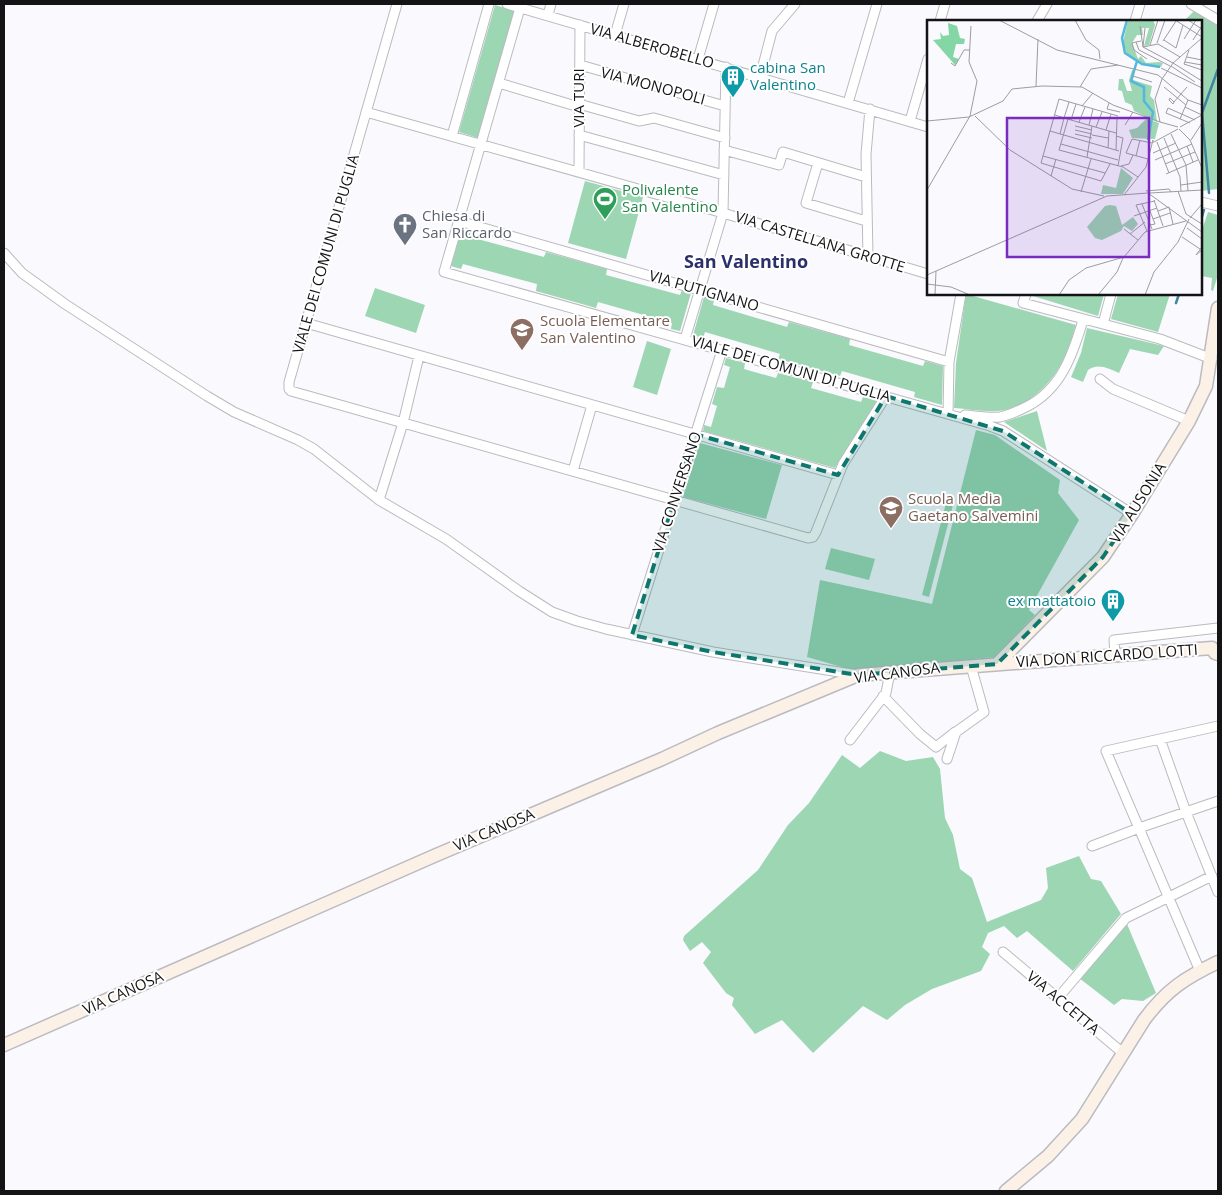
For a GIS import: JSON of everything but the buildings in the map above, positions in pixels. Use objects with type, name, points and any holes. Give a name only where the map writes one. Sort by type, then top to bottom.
[{"type":"main road","name":"VIA AUSONIA","points":[[997,664],[1103,558],[1132,514],[1189,421],[1206,386],[1212,359],[1218,308]]},
{"type":"main road","name":"VIA DON RICCARDO LOTTI","points":[[997,664],[1216,650]]},
{"type":"main road","name":"VIA CANOSA","points":[[4,1045],[434,856],[786,704],[858,675],[997,664]]},
{"type":"main road","points":[[1006,1191],[1048,1156],[1082,1119],[1144,1020],[1167,992],[1184,980],[1218,962]]},
{"type":"street","name":"VIALE DEI COMUNI DI PUGLIA","points":[[397,4],[289,389],[403,423]]},
{"type":"street","points":[[366,112],[452,136],[489,4]]},
{"type":"street","name":"VIA ALBEROBELLO","points":[[507,4],[927,127]]},
{"type":"street","points":[[548,15],[551,4]]},
{"type":"street","points":[[614,35],[624,4]]},
{"type":"street","points":[[698,59],[714,4]]},
{"type":"street","points":[[760,77],[772,31],[795,4]]},
{"type":"street","points":[[848,103],[876,4]]},
{"type":"street","points":[[1038,20],[1047,4]]},
{"type":"street","points":[[1135,20],[1140,4]]},
{"type":"street","points":[[1192,4],[1218,20]]},
{"type":"street","points":[[941,20],[944,6]]},
{"type":"street","name":"VIALE DEI COMUNI DI PUGLIA","points":[[520,8],[444,272],[886,396],[1003,431],[1132,514]]},
{"type":"street","name":"VIA TURI","points":[[579,172],[580,25]]},
{"type":"street","points":[[910,121],[927,62]]},
{"type":"street","name":"VIA MONOPOLI","points":[[580,65],[726,106]]},
{"type":"street","points":[[685,340],[723,213],[726,67]]},
{"type":"street","points":[[499,83],[639,121],[654,118],[725,138]]},
{"type":"street","points":[[868,256],[866,176],[870,109]]},
{"type":"street","points":[[579,135],[724,175]]},
{"type":"street","name":"VIA CASTELLANA GROTTE","points":[[452,136],[927,274]]},
{"type":"street","points":[[724,150],[779,165],[783,152],[866,176]]},
{"type":"street","points":[[818,163],[806,203],[866,220]]},
{"type":"street","points":[[1202,202],[1218,200]]},
{"type":"street","points":[[1202,202],[1218,206]]},
{"type":"street","name":"VIA PUTIGNANO","points":[[459,220],[949,362]]},
{"type":"street","points":[[4,253],[22,273],[74,310],[234,412],[314,449],[379,500],[446,539],[552,612],[577,621],[632,635],[713,652],[858,675]]},
{"type":"street","points":[[960,295],[949,362],[948,414],[1003,416],[1033,404],[1056,384],[1064,372],[1071,358],[1084,320]]},
{"type":"street","points":[[1026,295],[1023,303],[1160,339],[1212,359]]},
{"type":"street","points":[[1103,324],[1111,295]]},
{"type":"street","points":[[306,323],[838,475]]},
{"type":"street","name":"VIA CONVERSANO","points":[[632,635],[722,350]]},
{"type":"street","points":[[379,500],[403,423],[419,356]]},
{"type":"street","points":[[1100,379],[1113,389],[1189,421]]},
{"type":"street","points":[[403,423],[808,538],[813,537],[816,532],[838,475],[886,396]]},
{"type":"street","points":[[572,471],[592,405]]},
{"type":"street","points":[[1115,655],[1114,640],[1218,628]]},
{"type":"street","points":[[883,696],[920,734],[936,747],[984,712],[971,666]]},
{"type":"street","points":[[850,740],[886,693],[890,672]]},
{"type":"street","points":[[1200,971],[1106,751],[1218,726]]},
{"type":"street","points":[[947,759],[956,732]]},
{"type":"street","points":[[1160,739],[1186,812],[1218,892]]},
{"type":"street","points":[[1092,846],[1218,801]]},
{"type":"street","points":[[1057,999],[1126,918],[1212,876]]},
{"type":"street","name":"VIA ACCETTA","points":[[1003,952],[1124,1054]]},
{"type":"highlighted area","points":[[886,396],[1003,431],[1132,514],[1103,557],[997,664],[858,675],[713,652],[632,635],[695,434],[838,475]]},
{"type":"green space","points":[[495,5],[515,11],[478,138],[459,132]]},
{"type":"green space","points":[[1194,11],[1218,26],[1218,189],[1202,191],[1202,20],[1185,20]]},
{"type":"green space","name":"Polivalente San Valentino","points":[[585,181],[643,197],[626,259],[568,243]]},
{"type":"green space","points":[[1208,212],[1218,215],[1218,275],[1213,291],[1211,290],[1212,278],[1202,276],[1202,230]]},
{"type":"green space","points":[[462,229],[471,231],[470,237],[544,257],[546,252],[607,269],[606,275],[680,295],[682,290],[691,293],[680,331],[671,329],[672,323],[598,302],[596,308],[536,291],[537,284],[463,264],[461,269],[451,266]]},
{"type":"green space","points":[[375,288],[425,305],[416,333],[365,316]]},
{"type":"green space","points":[[966,295],[1076,325],[1066,354],[1047,384],[1029,399],[1008,409],[981,411],[954,408],[956,363]]},
{"type":"green space","points":[[1033,295],[1104,295],[1098,316]]},
{"type":"green space","points":[[1118,295],[1170,295],[1158,332],[1111,319]]},
{"type":"green space","points":[[704,297],[714,300],[713,305],[787,327],[789,322],[850,339],[849,345],[923,366],[925,361],[943,366],[942,405],[914,397],[915,392],[842,371],[840,376],[778,359],[780,354],[705,332],[703,338],[693,335]]},
{"type":"green space","points":[[1087,328],[1164,346],[1158,355],[1130,349],[1119,373],[1103,367],[1092,368],[1088,370],[1083,382],[1071,377],[1081,353]]},
{"type":"green space","points":[[647,341],[671,349],[657,395],[633,387]]},
{"type":"green space","points":[[726,358],[745,363],[744,369],[776,378],[778,373],[813,382],[811,388],[861,402],[863,397],[878,401],[835,468],[703,431],[704,425],[711,427],[717,406],[712,404],[717,387],[724,388],[730,367],[724,365]]},
{"type":"green space","points":[[1037,411],[1047,451],[1004,422]]},
{"type":"green space","points":[[976,430],[995,435],[1060,480],[1058,493],[1079,520],[1029,610],[1035,615],[994,657],[852,670],[807,657],[820,580],[932,604]]},
{"type":"green space","points":[[700,443],[782,465],[766,519],[683,497]]},
{"type":"green space","points":[[946,503],[953,505],[929,597],[922,595]]},
{"type":"green space","points":[[831,548],[875,559],[869,580],[825,569]]},
{"type":"green space","points":[[880,751],[906,761],[933,757],[940,769],[945,818],[953,835],[960,869],[972,878],[987,922],[1041,900],[1048,888],[1046,868],[1079,856],[1091,879],[1101,881],[1121,914],[1073,971],[1027,931],[1017,938],[1004,926],[988,933],[982,947],[990,954],[981,971],[932,989],[905,1005],[887,1020],[863,1006],[813,1053],[782,1020],[755,1034],[732,1005],[734,998],[726,993],[703,963],[711,952],[702,942],[690,951],[683,940],[684,936],[758,870],[788,825],[809,803],[842,755],[860,768]]},
{"type":"green space","points":[[1127,924],[1156,993],[1143,1001],[1122,999],[1114,1005],[1079,978]]},
{"type":"waterway","points":[[1209,193],[1202,113],[1218,69]]},
{"type":"waterway","points":[[1202,217],[1204,210]]},
{"type":"waterway","points":[[1176,303],[1179,295]]},
{"type":"place","name":"cabina San Valentino","points":[[733,98]]},
{"type":"place","name":"Polivalente San Valentino","points":[[605,220]]},
{"type":"place","name":"Chiesa di San Riccardo","points":[[405,246]]},
{"type":"place","name":"Scuola Elementare San Valentino","points":[[522,351]]},
{"type":"place","name":"Scuola Media Gaetano Salvemini","points":[[891,529]]},
{"type":"place","name":"ex mattatoio","points":[[1113,622]]},
{"type":"district","name":"San Valentino","points":[[746,262]]}]
